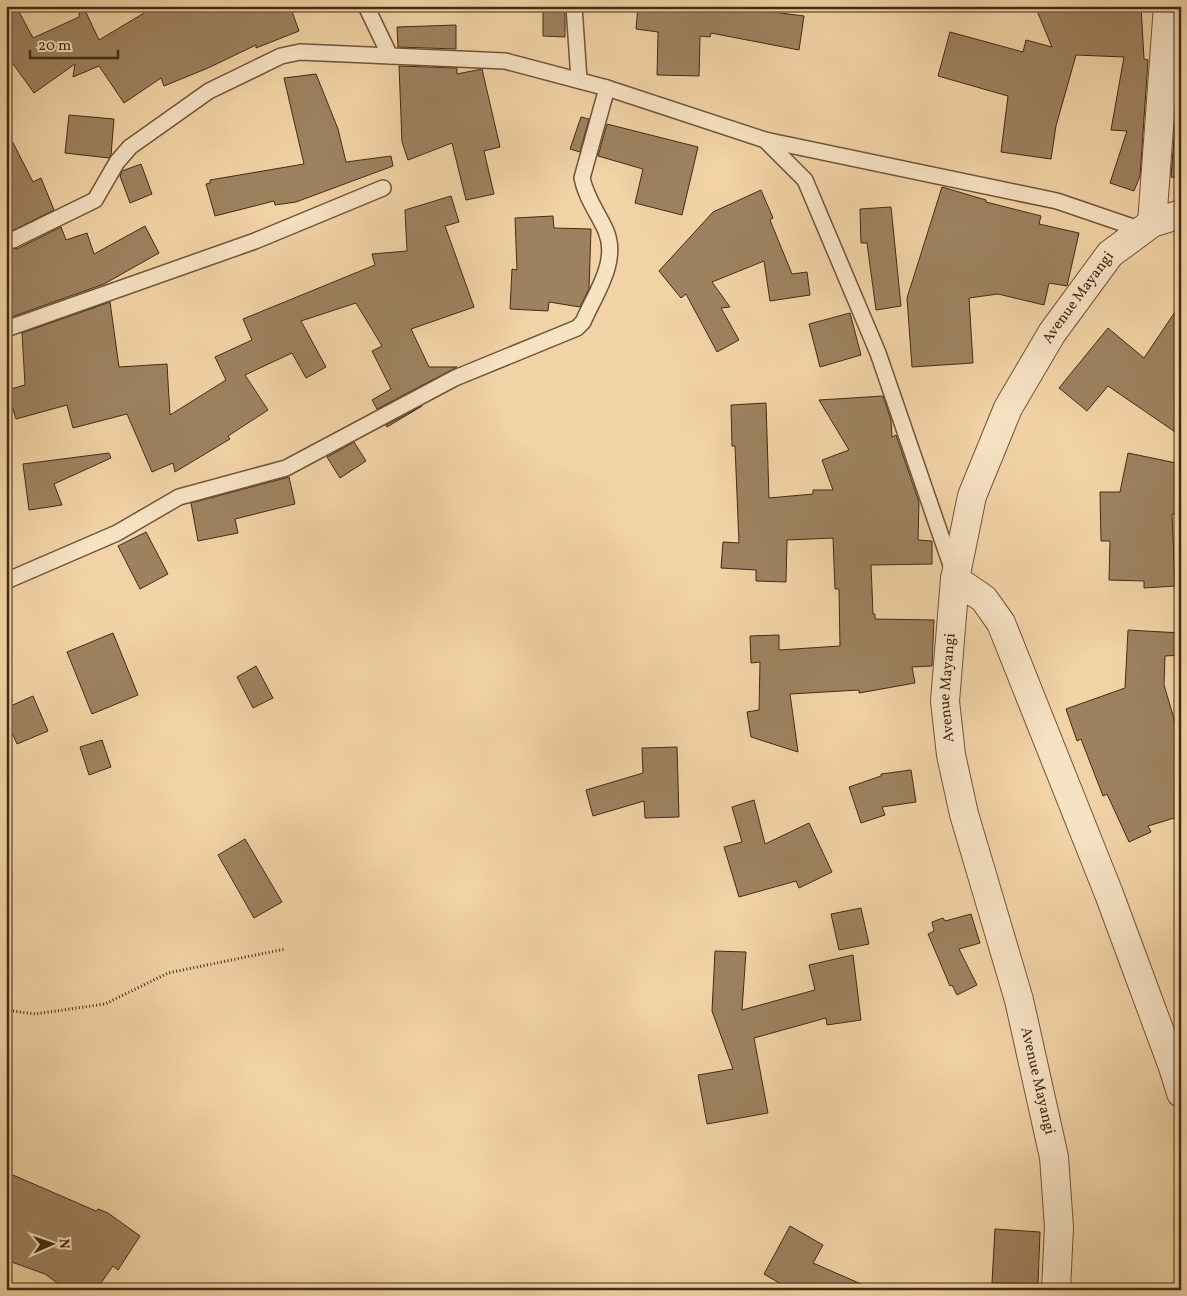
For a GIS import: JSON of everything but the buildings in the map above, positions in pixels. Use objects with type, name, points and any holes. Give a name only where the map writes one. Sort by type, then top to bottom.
[{"type":"street","points":[[1147,227],[1168,6]]},
{"type":"street","name":"Avenue Mayangi","points":[[1056,1290],[1059,1227],[1054,1157],[1019,1000],[964,814],[951,755],[946,701],[955,579],[972,496],[1008,408],[1052,333],[1110,254],[1147,227],[1181,214]]},
{"type":"street","points":[[955,579],[984,600],[1001,623],[1109,894],[1181,1093]]},
{"type":"lane","points":[[366,6],[390,56]]},
{"type":"lane","points":[[574,6],[580,80]]},
{"type":"lane","points":[[13,240],[95,200],[117,162],[130,147],[209,91],[273,60],[300,52],[505,61],[607,88],[765,140],[1057,201],[1147,227]]},
{"type":"lane","points":[[6,581],[117,533],[178,497],[286,468],[455,378],[578,328],[583,322],[611,259],[612,248],[606,231],[585,190],[582,178],[607,88]]},
{"type":"lane","points":[[765,140],[805,180],[878,353],[955,579]]},
{"type":"lane","points":[[6,329],[255,241],[383,188]]},
{"type":"path","points":[[6,1010],[35,1014],[105,1004],[168,972],[285,949]]}]
